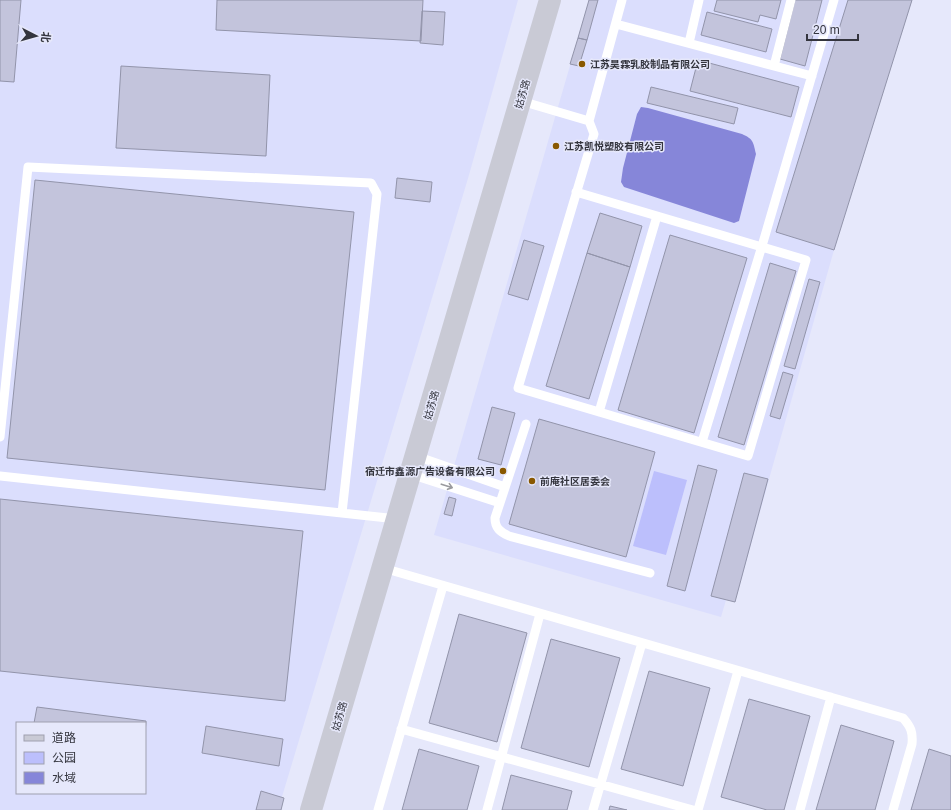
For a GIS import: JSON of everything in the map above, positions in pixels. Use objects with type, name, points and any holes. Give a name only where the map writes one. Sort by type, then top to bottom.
[{"type":"street","name":"姑苏路","points":[[311,810],[550,0]]},
{"type":"lane","points":[[576,192],[806,260],[748,456],[518,388],[576,192],[594,134],[589,120],[622,0]]},
{"type":"lane","points":[[689,43],[700,0]]},
{"type":"lane","points":[[774,66],[791,0]]},
{"type":"lane","points":[[702,442],[762,246],[834,0]]},
{"type":"lane","points":[[616,24],[812,76]]},
{"type":"lane","points":[[520,101],[589,120]]},
{"type":"lane","points":[[0,437],[28,167],[371,183],[377,194],[342,513]]},
{"type":"lane","points":[[599,412],[657,216]]},
{"type":"lane","points":[[526,424],[495,518],[495,524],[498,529],[509,536],[650,573]]},
{"type":"lane","points":[[413,465],[505,487]]},
{"type":"lane","points":[[413,465],[500,503]]},
{"type":"lane","points":[[0,476],[397,519]]},
{"type":"lane","points":[[383,568],[904,718],[910,725],[912,744],[893,810]]},
{"type":"lane","points":[[378,810],[442,586]]},
{"type":"lane","points":[[487,810],[540,614]]},
{"type":"lane","points":[[593,810],[642,643]]},
{"type":"lane","points":[[698,810],[738,671]]},
{"type":"lane","points":[[800,810],[831,697]]},
{"type":"lane","points":[[401,729],[693,810]]},
{"type":"shaded area","points":[[0,0],[518,0],[469,175],[278,810],[0,810]]},
{"type":"shaded area","points":[[589,0],[912,0],[834,250],[735,602],[726,600],[721,617],[434,535]]},
{"type":"green space","points":[[654,471],[687,480],[666,555],[633,546]]},
{"type":"water","points":[[641,107],[742,134],[750,139],[753,143],[756,154],[739,221],[734,223],[624,187],[621,182],[623,168],[637,114]]},
{"type":"building","points":[[0,0],[21,0],[14,82],[0,81]]},
{"type":"building","points":[[217,0],[423,0],[421,41],[216,30]]},
{"type":"building","points":[[589,0],[598,0],[587,40],[578,38]]},
{"type":"building","points":[[717,0],[781,0],[776,19],[760,15],[758,22],[714,11]]},
{"type":"building","points":[[795,0],[822,0],[805,66],[780,59]]},
{"type":"building","points":[[848,0],[912,0],[834,250],[776,232]]},
{"type":"building","points":[[422,11],[445,12],[443,45],[420,43]]},
{"type":"building","points":[[707,12],[772,29],[766,52],[701,35]]},
{"type":"building","points":[[578,38],[587,40],[579,66],[570,64]]},
{"type":"building","points":[[698,60],[799,87],[791,117],[690,91]]},
{"type":"building","points":[[121,66],[270,75],[266,156],[116,148]]},
{"type":"building","points":[[651,87],[738,108],[734,124],[647,103]]},
{"type":"building","points":[[397,178],[432,182],[430,202],[395,198]]},
{"type":"building","points":[[35,180],[354,212],[325,490],[7,458]]},
{"type":"building","points":[[600,213],[642,226],[630,267],[587,253]]},
{"type":"building","points":[[670,235],[747,258],[694,433],[618,410]]},
{"type":"building","points":[[524,240],[544,246],[528,300],[508,294]]},
{"type":"building","points":[[587,253],[630,267],[589,399],[546,386]]},
{"type":"building","points":[[770,263],[796,271],[744,445],[718,437]]},
{"type":"building","points":[[809,279],[820,282],[795,369],[784,366]]},
{"type":"building","points":[[783,372],[793,375],[780,419],[770,416]]},
{"type":"building","points":[[492,407],[515,413],[501,465],[478,459]]},
{"type":"building","points":[[539,419],[655,452],[626,557],[509,524]]},
{"type":"building","points":[[698,465],[717,470],[685,591],[667,586]]},
{"type":"building","points":[[744,473],[768,479],[735,602],[711,596]]},
{"type":"building","points":[[449,497],[456,499],[452,516],[444,514]]},
{"type":"building","points":[[0,499],[303,531],[285,701],[0,671]]},
{"type":"building","points":[[459,614],[527,633],[497,742],[429,723]]},
{"type":"building","points":[[551,639],[620,658],[589,767],[521,748]]},
{"type":"building","points":[[649,671],[710,688],[683,786],[621,769]]},
{"type":"building","points":[[749,699],[810,716],[784,810],[767,810],[721,797]]},
{"type":"building","points":[[37,707],[146,721],[146,722],[34,722]]},
{"type":"building","points":[[841,725],[894,741],[875,810],[816,810]]},
{"type":"building","points":[[206,726],[283,739],[279,766],[202,753]]},
{"type":"building","points":[[419,749],[479,766],[467,810],[402,810]]},
{"type":"building","points":[[929,749],[951,756],[951,810],[911,810]]},
{"type":"building","points":[[511,775],[572,791],[567,810],[502,810]]},
{"type":"building","points":[[261,791],[284,798],[281,810],[256,810]]},
{"type":"building","points":[[610,806],[627,810],[609,810]]},
{"type":"place","name":"江苏昊霖乳胶制品有限公司","points":[[582,64]]},
{"type":"place","name":"江苏凯悦塑胶有限公司","points":[[556,146]]},
{"type":"place","name":"宿迁市鑫源广告设备有限公司","points":[[503,471]]},
{"type":"place","name":"前庵社区居委会","points":[[532,481]]}]
